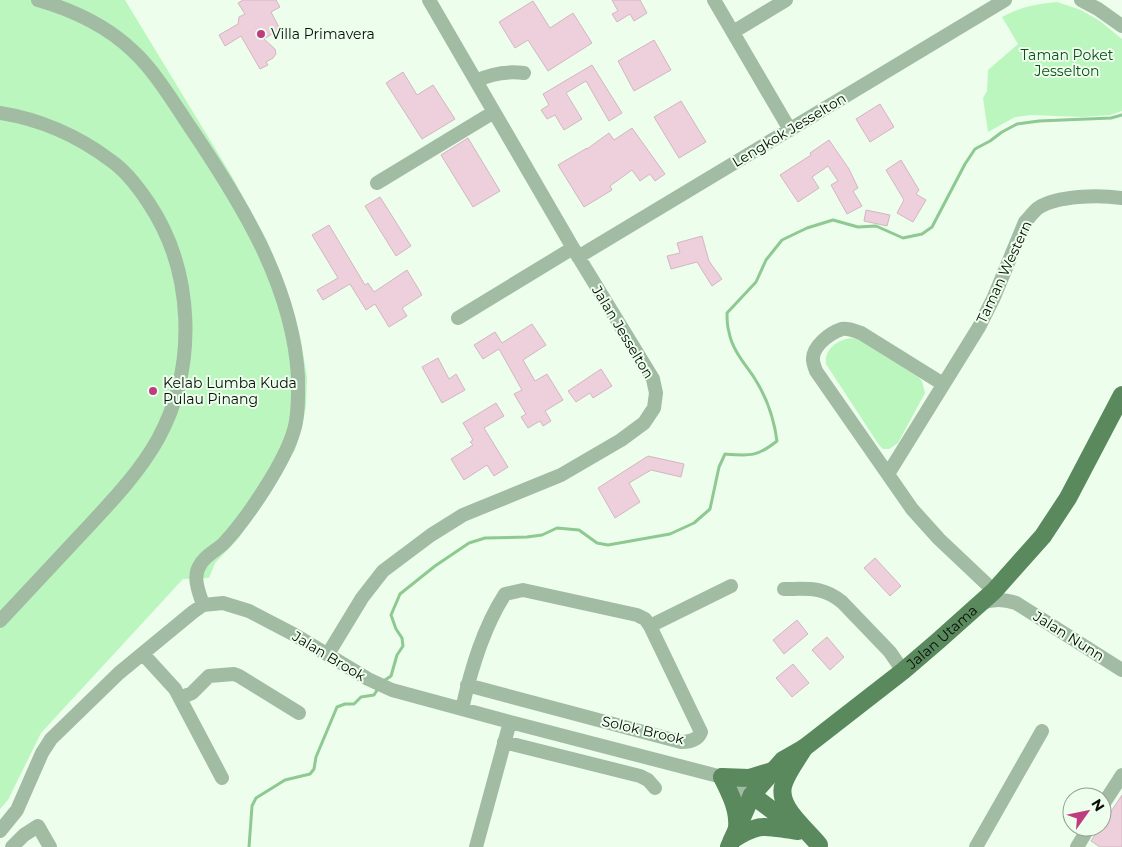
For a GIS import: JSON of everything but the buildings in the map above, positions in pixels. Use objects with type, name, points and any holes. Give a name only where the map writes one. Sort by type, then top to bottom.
[{"type":"main road","name":"Jalan Utama","points":[[732,839],[752,795],[783,760],[804,748],[903,671],[994,591],[1008,576],[1043,536],[1068,498],[1122,394]]},
{"type":"main road","points":[[804,748],[785,779],[782,794],[783,801],[787,809],[820,846]]},
{"type":"main road","points":[[732,839],[738,822],[733,802],[722,777],[749,778],[774,770]]},
{"type":"main road","points":[[752,795],[820,846]]},
{"type":"main road","points":[[732,839],[757,827],[765,826],[798,831]]},
{"type":"street","points":[[0,831],[17,810],[42,754],[51,739],[101,690],[203,605],[196,579],[200,565],[225,542],[274,473],[290,442],[295,428],[297,411],[297,364],[286,310],[260,244],[221,173],[171,98],[135,52],[109,30],[60,6],[38,0]]},
{"type":"street","name":"Jalan Jesselton","points":[[328,654],[362,598],[383,571],[423,541],[463,515],[561,475],[621,440],[644,423],[654,408],[656,393],[653,379],[576,252],[429,0]]},
{"type":"street","points":[[714,0],[790,130]]},
{"type":"street","points":[[733,32],[786,0]]},
{"type":"street","points":[[1081,0],[1098,5],[1122,26]]},
{"type":"street","name":"Lengkok Jesselton","points":[[458,318],[790,130],[1000,1]]},
{"type":"street","points":[[476,81],[487,75],[510,71],[524,73]]},
{"type":"street","points":[[377,183],[494,112]]},
{"type":"street","points":[[0,113],[14,115],[46,125],[80,140],[112,160],[138,188],[158,217],[172,246],[180,274],[185,310],[185,346],[182,372],[175,398],[159,438],[142,465],[122,490],[0,621]]},
{"type":"street","name":"Taman Western","points":[[888,474],[978,327],[994,297],[1025,222],[1037,208],[1062,200],[1122,198]]},
{"type":"street","points":[[943,384],[852,329],[842,329],[834,333],[816,348],[812,359],[816,371],[912,509],[994,591]]},
{"type":"street","points":[[1008,576],[1010,589],[1016,603]]},
{"type":"street","points":[[462,708],[467,685],[489,624],[505,594],[523,590],[637,615],[650,626],[731,586]]},
{"type":"street","points":[[784,589],[821,590],[834,596],[890,652],[903,671]]},
{"type":"street","name":"Jalan Nunn","points":[[979,604],[1002,599],[1016,603],[1122,670]]},
{"type":"street","name":"Jalan Brook","points":[[203,605],[223,602],[249,611],[328,654],[368,679],[392,690],[722,777],[752,795]]},
{"type":"street","name":"Solok Brook","points":[[467,685],[681,742],[692,740],[700,735],[700,729],[650,626]]},
{"type":"street","points":[[142,654],[165,676],[175,689],[222,778]]},
{"type":"street","points":[[180,698],[192,693],[209,676],[234,674],[300,714]]},
{"type":"street","points":[[476,847],[510,722]]},
{"type":"street","points":[[976,847],[1042,731]]},
{"type":"street","points":[[504,742],[640,776],[648,780],[655,788]]},
{"type":"street","points":[[1112,790],[1122,775]]},
{"type":"street","points":[[12,847],[24,835],[38,826],[50,847]]},
{"type":"green space","name":"Kelab Lumba Kuda Pulau Pinang","points":[[0,0],[125,0],[230,173],[267,241],[293,311],[301,341],[307,377],[306,405],[302,428],[295,450],[239,538],[215,563],[209,578],[183,579],[41,733],[8,800],[0,809]]},
{"type":"green space","name":"Taman Poket Jesselton","points":[[1057,2],[1081,10],[1100,21],[1122,39],[1122,111],[1110,115],[1082,117],[1031,115],[1015,117],[988,132],[983,98],[987,91],[988,70],[1018,44],[1002,17],[1028,6]]},
{"type":"green space","points":[[852,338],[860,340],[922,381],[925,393],[898,443],[889,449],[883,449],[879,445],[826,364],[827,354],[833,346],[842,340]]},
{"type":"waterway","points":[[382,682],[391,676],[397,655],[403,646],[402,638],[396,629],[391,615],[400,594],[435,566],[469,543],[485,538],[542,535],[557,528],[579,530],[597,543],[608,545],[670,534],[694,523],[710,509],[719,467],[725,454],[758,453],[777,441],[772,417],[763,394],[733,345],[728,327],[727,313],[756,282],[766,260],[782,240],[807,228],[833,220],[858,227],[876,226],[903,238],[922,234],[932,227],[965,164],[975,149],[1002,132],[1017,124],[1039,121],[1111,118],[1122,115]]},
{"type":"waterway","points":[[249,847],[252,806],[256,798],[285,780],[310,774],[314,769],[316,757],[337,707],[345,704],[354,704],[361,697],[374,695],[379,687]]},
{"type":"place","name":"Villa Primavera","points":[[261,34]]},
{"type":"place","name":"Kelab Lumba Kuda Pulau Pinang","points":[[153,391]]}]
